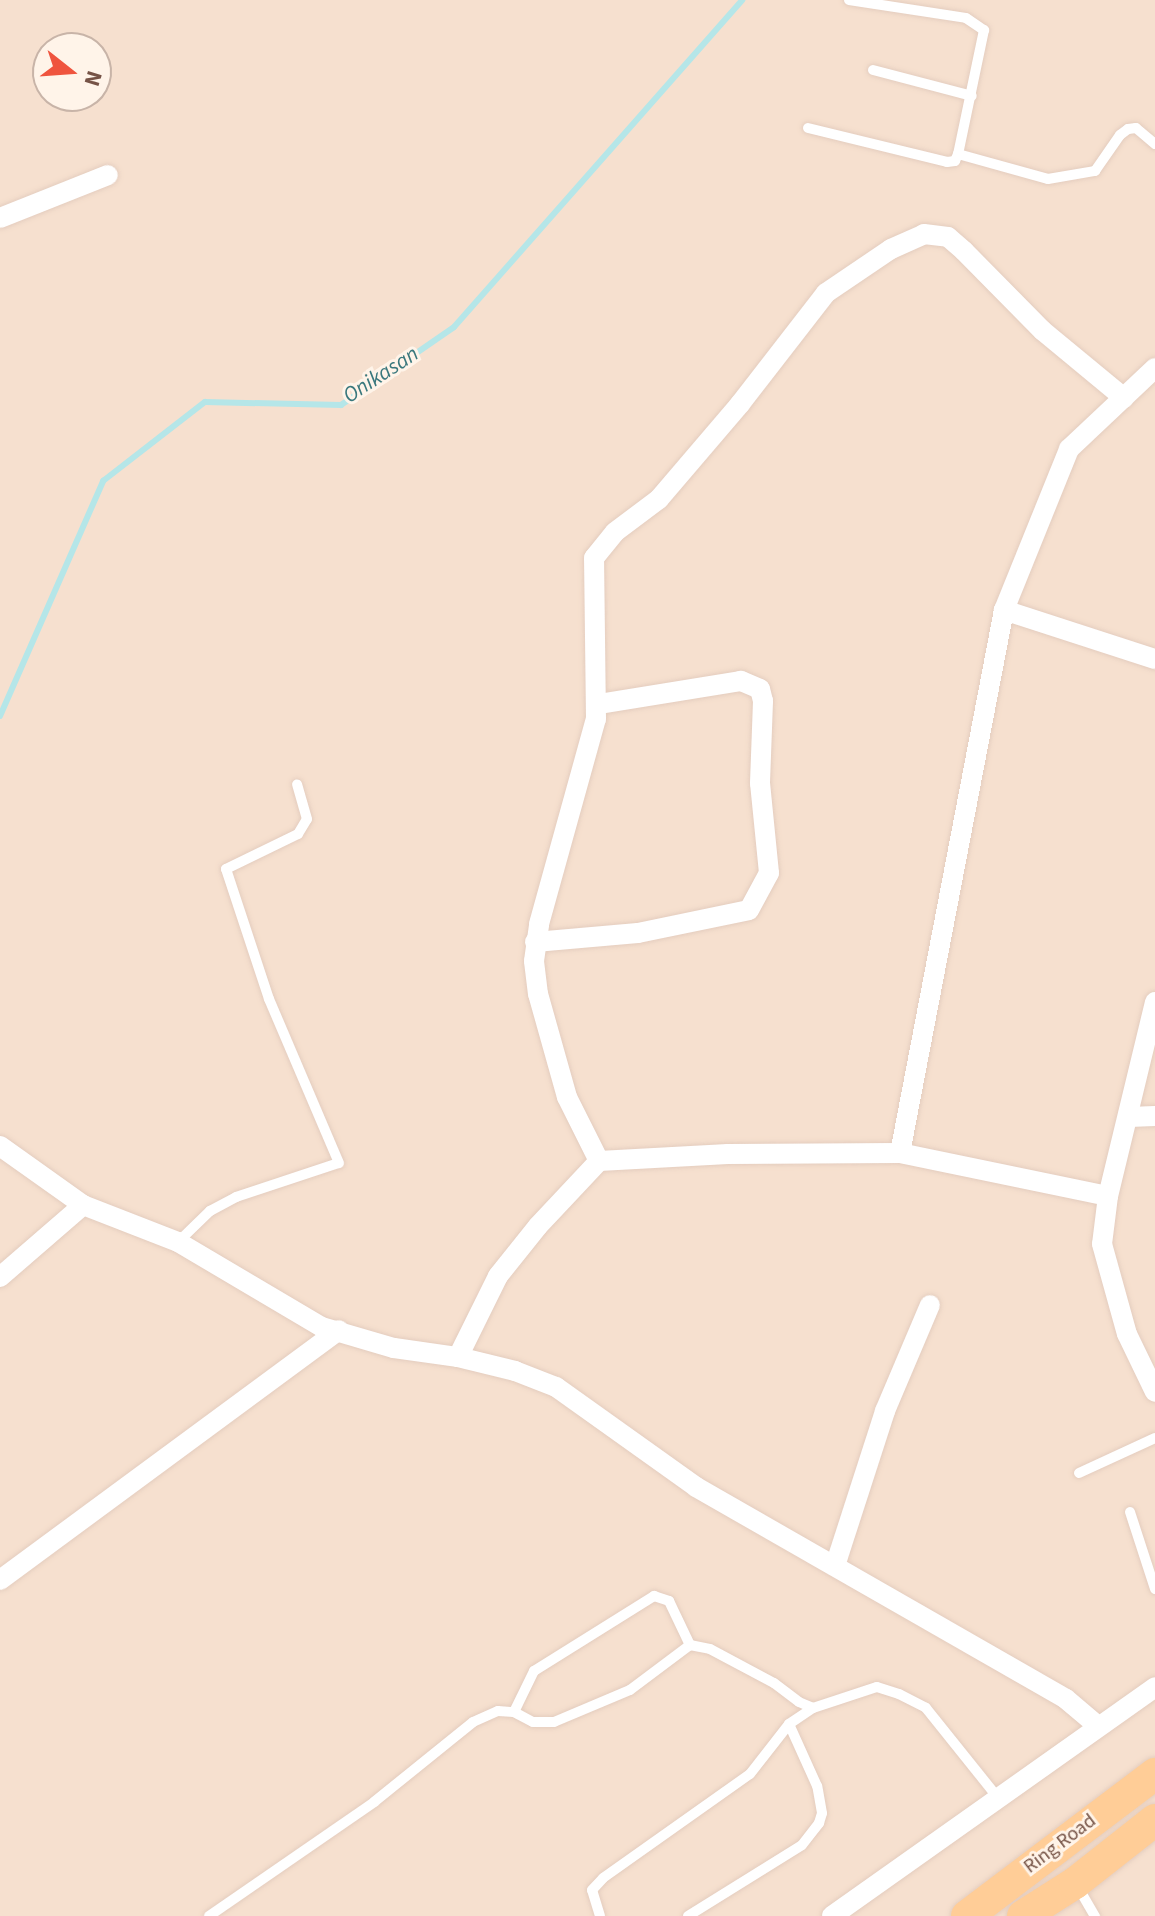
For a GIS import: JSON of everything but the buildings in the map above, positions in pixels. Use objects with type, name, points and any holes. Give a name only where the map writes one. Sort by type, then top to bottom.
[{"type":"main road","name":"Ring Road","points":[[967,1916],[1155,1774]]},
{"type":"main road","name":"Ring Road","points":[[1023,1916],[1061,1896],[1155,1820]]},
{"type":"street","points":[[0,218],[108,175]]},
{"type":"street","points":[[599,1161],[567,1097],[538,994],[535,942],[599,704],[595,668],[594,558],[615,532],[659,499],[740,404],[826,293],[891,249],[924,234],[948,237],[1043,331],[1124,398]]},
{"type":"street","points":[[900,1153],[1004,610],[1069,449],[1155,368]]},
{"type":"street","points":[[1004,610],[1155,659]]},
{"type":"street","points":[[535,942],[638,933],[749,910],[769,873],[760,783],[763,701],[760,689],[741,681],[599,704]]},
{"type":"street","points":[[1155,1002],[1108,1196],[1102,1244],[1127,1334],[1155,1392]]},
{"type":"street","points":[[1129,1117],[1155,1116]]},
{"type":"street","points":[[0,1146],[83,1205],[178,1242],[322,1327],[394,1348],[458,1357],[515,1371],[556,1387],[696,1487],[1066,1699],[1098,1726]]},
{"type":"street","points":[[458,1357],[498,1276],[599,1161],[728,1154],[900,1153],[1108,1196]]},
{"type":"street","points":[[0,1277],[83,1205]]},
{"type":"street","points":[[835,1566],[885,1411],[930,1305]]},
{"type":"street","points":[[0,1580],[339,1330]]},
{"type":"street","points":[[832,1916],[1155,1687]]},
{"type":"lane","points":[[808,128],[947,162],[955,161],[958,154],[984,30],[972,20],[849,0]]},
{"type":"lane","points":[[873,70],[972,96]]},
{"type":"lane","points":[[958,154],[1048,179],[1095,171],[1120,135],[1128,129],[1136,128],[1155,144]]},
{"type":"lane","points":[[178,1242],[210,1211],[236,1197],[339,1163],[269,999],[226,869],[298,834],[307,819],[297,784]]},
{"type":"lane","points":[[1079,1473],[1155,1438]]},
{"type":"lane","points":[[1130,1512],[1155,1589]]},
{"type":"lane","points":[[514,1712],[534,1671],[654,1596],[669,1601],[690,1645]]},
{"type":"lane","points":[[209,1916],[374,1802],[473,1722],[498,1711],[514,1712],[533,1722],[554,1722],[630,1690],[690,1645],[710,1649],[813,1708]]},
{"type":"lane","points":[[600,1916],[592,1890],[603,1878],[750,1774],[789,1724],[813,1708],[877,1687],[926,1708],[998,1798]]},
{"type":"lane","points":[[688,1916],[802,1845],[819,1823],[822,1813],[817,1786],[789,1724]]},
{"type":"lane","points":[[1061,1896],[1095,1916]]},
{"type":"shaded area","points":[[0,0],[1155,0],[1155,1916],[0,1916]]},
{"type":"waterway","name":"Onikasan","points":[[0,716],[103,481],[205,402],[341,405],[454,327],[742,0]]}]
